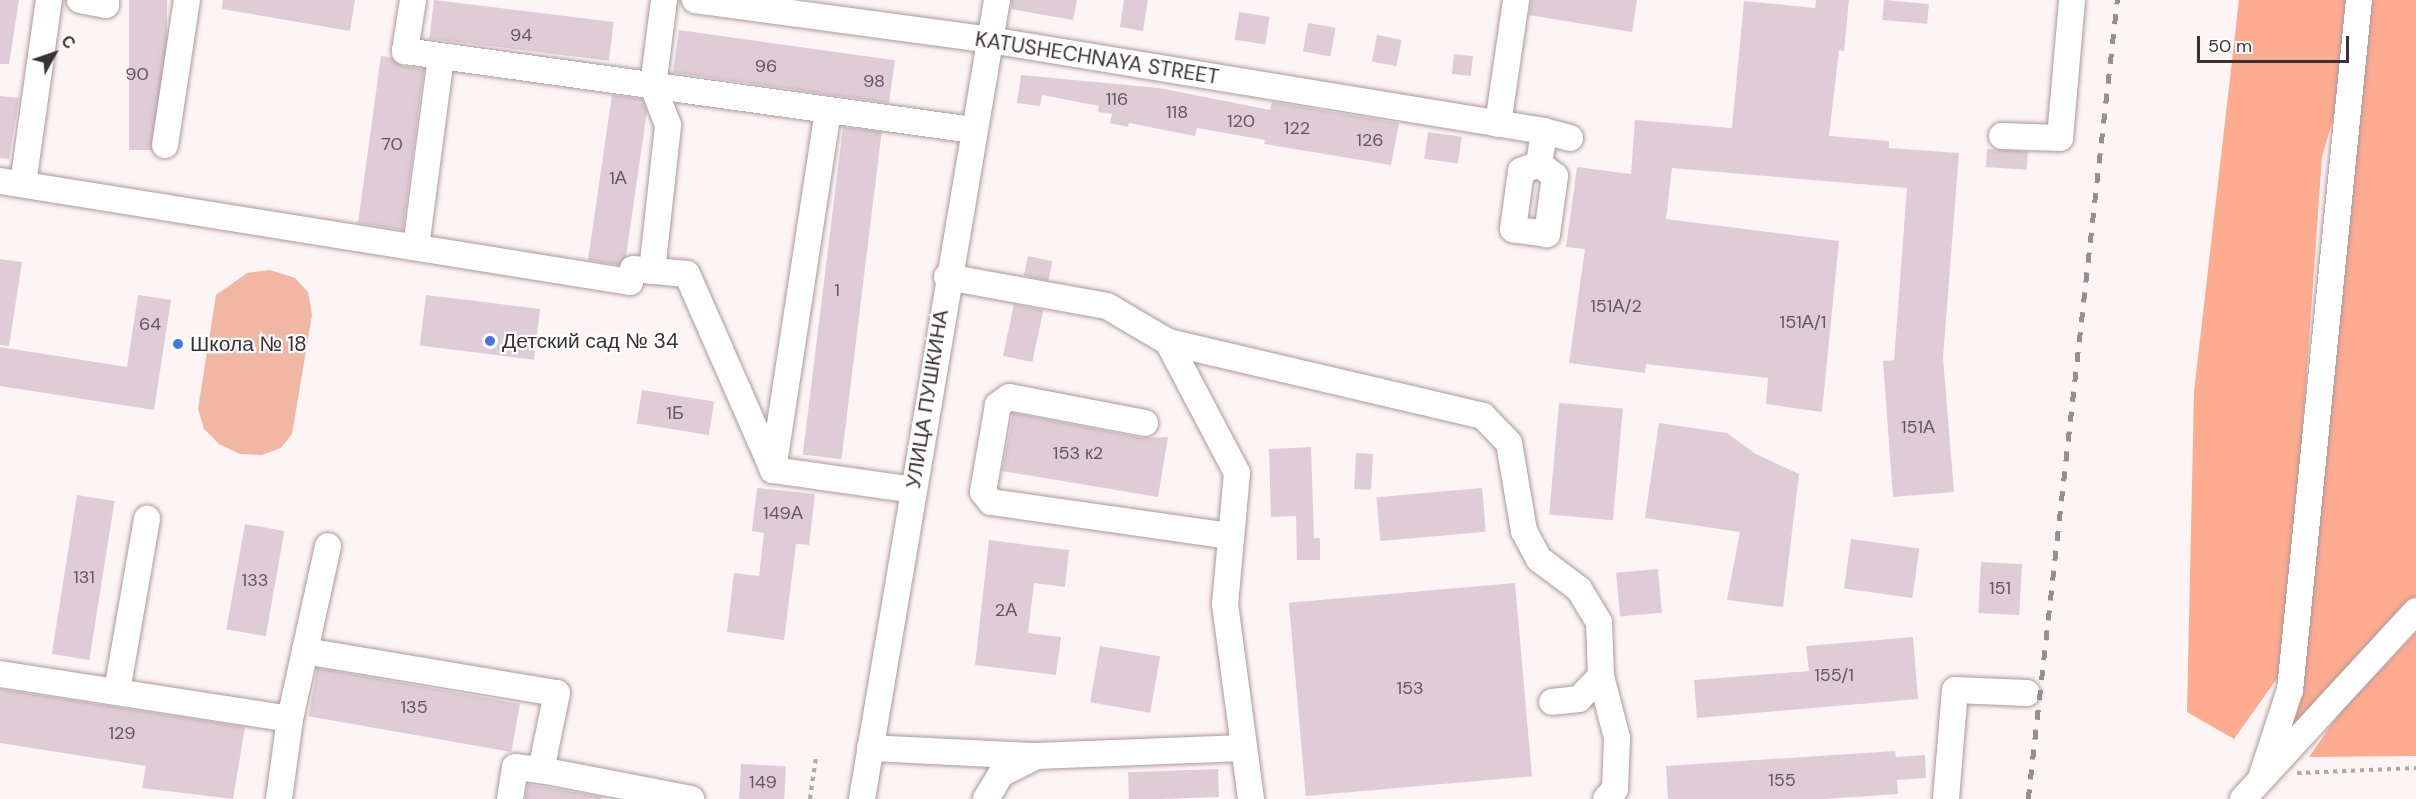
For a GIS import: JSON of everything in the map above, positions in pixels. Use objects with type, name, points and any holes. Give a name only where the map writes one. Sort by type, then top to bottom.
[{"type":"street","points":[[49,0],[12,182],[630,282],[633,269],[687,274],[773,470]]},
{"type":"street","points":[[80,0],[106,5],[106,0]]},
{"type":"street","points":[[165,145],[187,0]]},
{"type":"street","points":[[413,0],[405,51],[973,130]]},
{"type":"street","points":[[652,271],[668,125],[653,86],[664,0]]},
{"type":"street","name":"KATUSHECHNAYA STREET","points":[[695,0],[990,40],[1544,131],[1570,138]]},
{"type":"street","name":"УЛИЦА ПУШКИНА","points":[[862,799],[947,277],[997,0]]},
{"type":"street","points":[[1498,124],[1516,0]]},
{"type":"street","points":[[2002,136],[2060,138],[2072,0]]},
{"type":"street","points":[[2262,775],[2289,690],[2359,0]]},
{"type":"street","points":[[416,248],[441,57]]},
{"type":"street","points":[[773,470],[828,110]]},
{"type":"street","points":[[1539,164],[1544,131]]},
{"type":"street","points":[[947,277],[1107,306],[1168,342],[1483,416],[1509,443],[1524,531],[1539,559],[1579,589],[1599,622],[1601,676],[1617,738],[1615,789],[1606,799]]},
{"type":"street","points":[[1168,342],[1237,473],[1225,604],[1251,799]]},
{"type":"street","points":[[1145,423],[1009,397],[998,405],[983,492],[991,502],[1231,536]]},
{"type":"street","points":[[773,470],[913,490]]},
{"type":"street","points":[[117,691],[147,519]]},
{"type":"street","points":[[279,799],[290,719],[328,546]]},
{"type":"street","points":[[2243,799],[2262,775],[2416,611]]},
{"type":"street","points":[[305,651],[557,693],[541,770]]},
{"type":"street","points":[[0,674],[290,719]]},
{"type":"street","points":[[1552,702],[1579,699],[1601,676]]},
{"type":"street","points":[[1946,799],[1955,690],[2027,693]]},
{"type":"street","points":[[870,748],[1036,756],[1244,748]]},
{"type":"street","points":[[986,799],[1001,774],[1036,756]]},
{"type":"street","points":[[510,799],[515,767],[691,799]]},
{"type":"path","points":[[810,799],[816,757]]},
{"type":"path","points":[[2262,775],[2416,768]]},
{"type":"shaded area","points":[[2239,0],[2348,0],[2342,88],[2322,157],[2286,666],[2234,739],[2187,712],[2194,392]]},
{"type":"shaded area","points":[[2370,0],[2416,0],[2416,599],[2292,731]]},
{"type":"shaded area","points":[[270,270],[295,278],[308,292],[312,315],[292,434],[281,448],[262,455],[240,454],[219,444],[204,429],[198,409],[216,295],[247,273]]},
{"type":"shaded area","points":[[2416,632],[2416,756],[2309,757],[2338,715]]},
{"type":"building","points":[[0,0],[19,0],[9,64],[0,64]]},
{"type":"building","points":[[129,0],[167,0],[167,150],[129,150]]},
{"type":"building","points":[[223,0],[355,0],[350,31],[222,9]]},
{"type":"building","points":[[434,0],[614,22],[609,61],[429,39]]},
{"type":"building","points":[[1012,0],[1077,0],[1073,20],[1011,9]]},
{"type":"building","points":[[1124,0],[1148,0],[1143,31],[1120,27]]},
{"type":"building","points":[[1531,0],[1637,0],[1632,32],[1529,15]]},
{"type":"building","points":[[1816,0],[1849,0],[1844,51],[1839,50],[1829,136],[1889,141],[1889,148],[1959,153],[1943,358],[1954,492],[1893,497],[1883,361],[1894,360],[1907,188],[1672,168],[1666,219],[1839,241],[1822,412],[1766,404],[1768,378],[1646,364],[1645,373],[1569,363],[1585,249],[1566,247],[1577,167],[1631,174],[1635,120],[1732,128],[1744,1],[1815,8]]},
{"type":"building","points":[[1884,0],[1929,4],[1927,24],[1882,20]]},
{"type":"building","points":[[1239,12],[1270,17],[1265,45],[1235,40]]},
{"type":"building","points":[[1308,23],[1336,28],[1331,56],[1303,52]]},
{"type":"building","points":[[679,30],[895,60],[889,103],[673,73]]},
{"type":"building","points":[[1377,35],[1402,40],[1396,66],[1372,62]]},
{"type":"building","points":[[1454,54],[1473,56],[1471,76],[1452,74]]},
{"type":"building","points":[[381,56],[392,58],[402,66],[424,69],[403,230],[358,223]]},
{"type":"building","points":[[1021,75],[1159,88],[1270,110],[1272,102],[1399,123],[1391,165],[1264,144],[1265,140],[1197,128],[1195,136],[1129,123],[1128,127],[1110,123],[1112,114],[1098,112],[1099,106],[1042,95],[1040,106],[1017,103]]},
{"type":"building","points":[[612,95],[642,99],[647,111],[626,256],[619,265],[588,260]]},
{"type":"building","points":[[0,96],[19,98],[9,159],[0,158]]},
{"type":"building","points":[[843,127],[882,132],[841,459],[803,455]]},
{"type":"building","points":[[1428,132],[1462,137],[1458,163],[1424,159]]},
{"type":"building","points":[[1987,149],[2028,152],[2027,170],[1986,167]]},
{"type":"building","points":[[1028,256],[1052,261],[1048,281],[1024,276]]},
{"type":"building","points":[[0,259],[22,262],[9,346],[0,345]]},
{"type":"building","points":[[138,295],[171,300],[154,410],[0,386],[0,347],[127,367]]},
{"type":"building","points":[[426,295],[540,309],[534,360],[420,346]]},
{"type":"building","points":[[1014,304],[1043,310],[1032,362],[1003,356]]},
{"type":"building","points":[[642,390],[714,401],[709,435],[637,424]]},
{"type":"building","points":[[1559,403],[1623,409],[1613,520],[1549,515]]},
{"type":"building","points":[[1013,413],[1142,438],[1168,437],[1158,497],[1002,471]]},
{"type":"building","points":[[1659,423],[1727,433],[1756,454],[1799,474],[1783,607],[1727,600],[1740,532],[1645,518]]},
{"type":"building","points":[[1311,447],[1314,538],[1320,538],[1320,560],[1297,560],[1296,516],[1271,517],[1269,449]]},
{"type":"building","points":[[1356,453],[1373,454],[1371,490],[1354,489]]},
{"type":"building","points":[[757,488],[815,494],[809,545],[796,544],[784,640],[727,632],[734,573],[759,576],[764,533],[752,531]]},
{"type":"building","points":[[1482,488],[1486,532],[1380,541],[1376,497]]},
{"type":"building","points":[[77,495],[115,501],[89,660],[52,654]]},
{"type":"building","points":[[245,524],[284,531],[266,636],[226,629]]},
{"type":"building","points":[[1851,539],[1919,549],[1912,598],[1844,589]]},
{"type":"building","points":[[989,540],[1069,550],[1065,587],[1034,583],[1028,633],[1061,637],[1056,675],[975,665]]},
{"type":"building","points":[[1981,562],[2022,564],[2019,615],[1978,613]]},
{"type":"building","points":[[1658,569],[1662,613],[1620,616],[1616,573]]},
{"type":"building","points":[[1515,583],[1532,776],[1306,796],[1289,603]]},
{"type":"building","points":[[1913,637],[1918,699],[1697,718],[1694,680],[1809,671],[1806,646]]},
{"type":"building","points":[[1100,646],[1160,657],[1150,713],[1090,702]]},
{"type":"building","points":[[317,668],[520,704],[511,752],[308,716]]},
{"type":"building","points":[[0,689],[245,727],[233,799],[142,788],[146,766],[0,743]]},
{"type":"building","points":[[1895,751],[1896,757],[1925,755],[1926,778],[1897,780],[1898,794],[1824,799],[1668,799],[1666,766]]},
{"type":"building","points":[[741,764],[786,766],[784,799],[739,799]]},
{"type":"building","points":[[1218,769],[1219,797],[1129,799],[1128,772]]},
{"type":"building","points":[[528,784],[602,797],[601,799],[525,799]]},
{"type":"railway","points":[[2028,799],[2117,0]]},
{"type":"place","name":"Детский сад № 34","points":[[490,341]]},
{"type":"place","name":"Школа № 18","points":[[178,344]]}]
